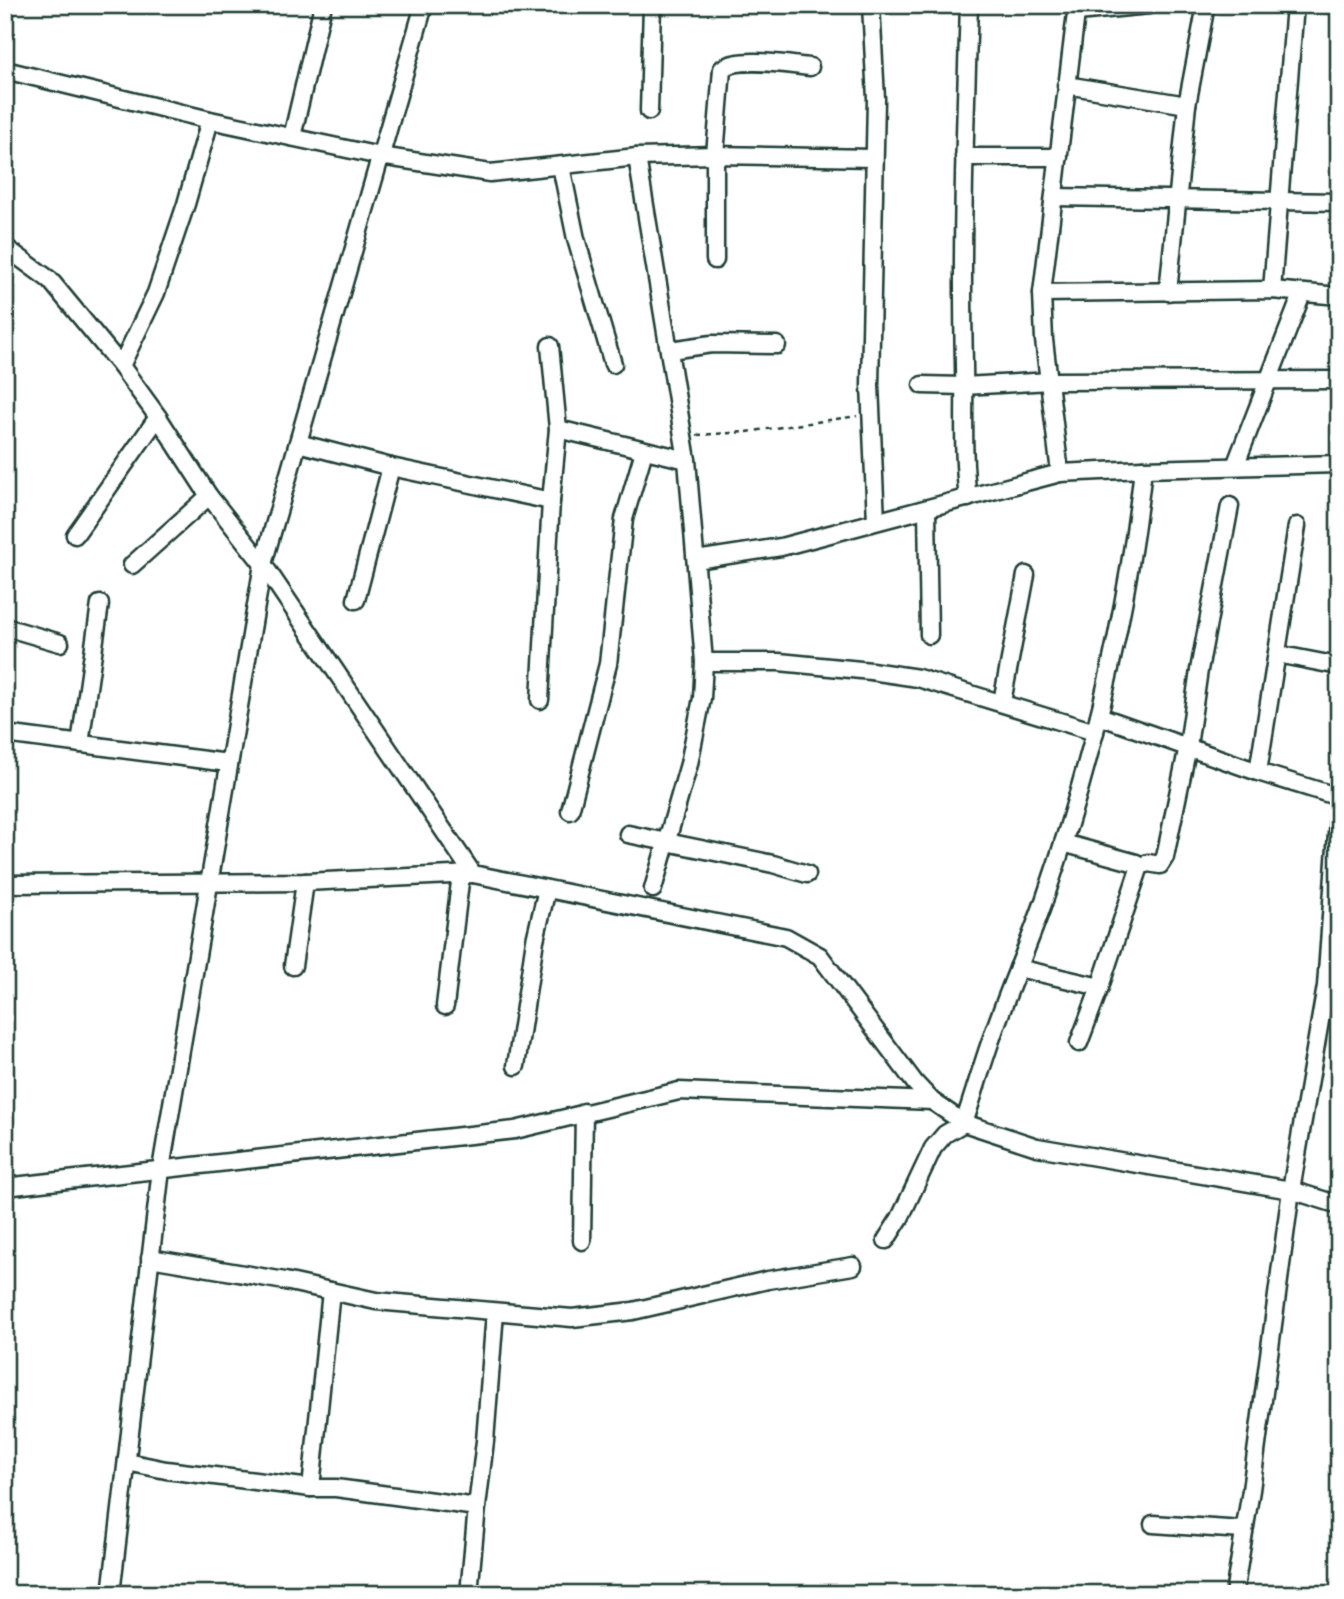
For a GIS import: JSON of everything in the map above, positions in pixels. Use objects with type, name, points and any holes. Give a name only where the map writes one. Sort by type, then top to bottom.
[{"type":"street","points":[[292,137],[323,5]]},
{"type":"street","points":[[111,1594],[161,1169],[263,564],[424,5]]},
{"type":"street","points":[[649,111],[652,5]]},
{"type":"street","points":[[871,5],[876,99],[873,158],[872,415],[876,521]]},
{"type":"street","points":[[968,498],[964,468],[964,157],[969,5]]},
{"type":"street","points":[[1060,473],[1044,340],[1042,293],[1077,9],[1149,5]]},
{"type":"street","points":[[1168,292],[1187,105],[1206,5]]},
{"type":"street","points":[[1272,290],[1295,5]]},
{"type":"street","points":[[715,260],[715,155],[722,69],[729,63],[740,62],[810,66]]},
{"type":"street","points":[[5,70],[210,120],[380,156],[490,173],[637,157],[715,155],[873,158]]},
{"type":"street","points":[[1066,85],[1187,105]]},
{"type":"street","points":[[121,366],[156,293],[186,204],[210,120]]},
{"type":"street","points":[[637,157],[687,460],[704,662],[702,698],[690,764],[653,889]]},
{"type":"street","points":[[964,157],[1059,158]]},
{"type":"street","points":[[561,166],[576,239],[613,364]]},
{"type":"street","points":[[1054,197],[1339,202]]},
{"type":"street","points":[[5,247],[50,280],[121,366],[209,496],[263,564],[467,874],[445,1006]]},
{"type":"street","points":[[1042,293],[1272,290],[1339,296]]},
{"type":"street","points":[[1235,466],[1302,294]]},
{"type":"street","points":[[670,350],[712,344],[776,345]]},
{"type":"street","points":[[540,700],[551,501],[558,429],[550,346]]},
{"type":"street","points":[[922,385],[964,386],[1050,381],[1339,380]]},
{"type":"street","points":[[75,535],[158,418]]},
{"type":"street","points":[[558,429],[687,460]]},
{"type":"street","points":[[298,443],[391,467],[551,501]]},
{"type":"street","points":[[570,811],[608,664],[624,519],[644,451]]},
{"type":"street","points":[[696,560],[781,547],[1060,473],[1339,464]]},
{"type":"street","points":[[356,600],[391,467]]},
{"type":"street","points":[[886,1240],[900,1218],[933,1148],[945,1134],[964,1123],[992,1035],[1045,899],[1095,732],[1109,675],[1143,469]]},
{"type":"street","points":[[132,565],[209,496]]},
{"type":"street","points":[[1140,866],[1163,863],[1188,746],[1199,670],[1230,506]]},
{"type":"street","points":[[927,509],[929,635]]},
{"type":"street","points":[[1258,772],[1297,526]]},
{"type":"street","points":[[1002,702],[1026,575]]},
{"type":"street","points":[[79,744],[100,604]]},
{"type":"street","points":[[5,627],[60,643]]},
{"type":"street","points":[[1277,654],[1339,666]]},
{"type":"street","points":[[704,662],[779,662],[918,678],[1095,732]]},
{"type":"street","points":[[1099,716],[1258,772],[1339,797]]},
{"type":"street","points":[[5,734],[228,763]]},
{"type":"street","points":[[1234,1594],[1251,1490],[1291,1190],[1332,987],[1339,805]]},
{"type":"street","points":[[628,834],[773,864],[807,874]]},
{"type":"street","points":[[1063,844],[1140,866]]},
{"type":"street","points":[[1079,1043],[1140,866]]},
{"type":"street","points":[[5,884],[304,883],[467,874],[786,937],[820,956],[915,1083],[932,1101],[964,1123],[1037,1147],[1291,1190],[1339,1205]]},
{"type":"street","points":[[293,966],[304,883]]},
{"type":"street","points":[[516,1066],[530,966],[547,889]]},
{"type":"street","points":[[1018,968],[1100,987]]},
{"type":"street","points":[[5,1187],[515,1130],[679,1091],[932,1101]]},
{"type":"street","points":[[582,1241],[584,1112]]},
{"type":"street","points":[[150,1258],[285,1281],[376,1301],[572,1318],[633,1311],[768,1280],[853,1266]]},
{"type":"street","points":[[311,1488],[331,1291]]},
{"type":"street","points":[[469,1594],[495,1312]]},
{"type":"street","points":[[127,1462],[166,1470],[311,1488],[336,1488],[477,1507]]},
{"type":"street","points":[[1153,1524],[1243,1530]]},
{"type":"path","points":[[683,435],[747,432],[872,415]]}]
